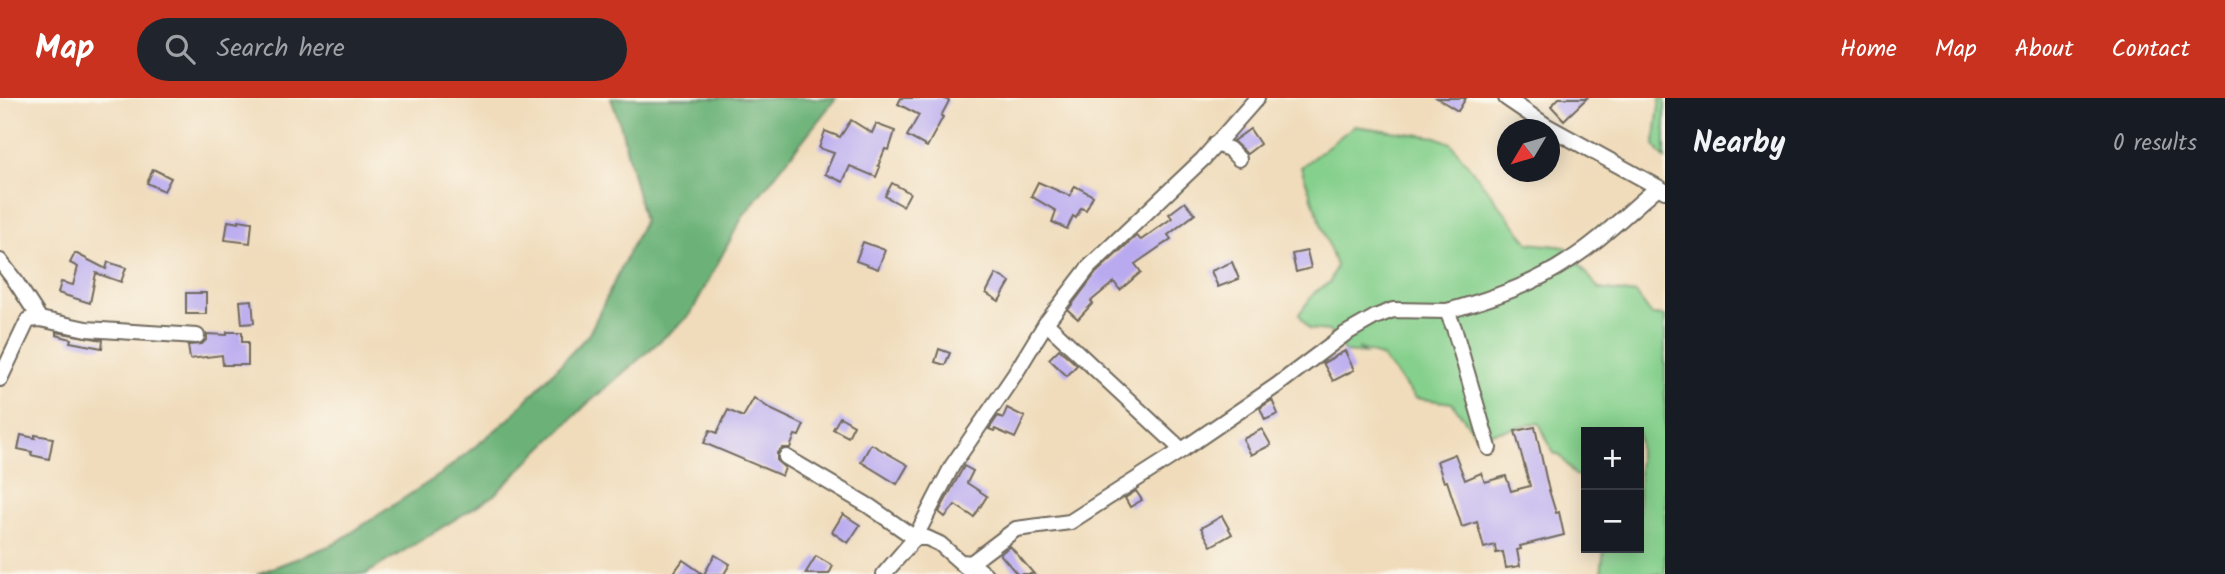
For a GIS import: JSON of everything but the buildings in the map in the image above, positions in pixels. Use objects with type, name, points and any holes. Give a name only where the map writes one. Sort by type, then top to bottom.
[{"type":"street","points":[[884,574],[915,538],[952,466],[1046,323],[1089,267],[1194,168],[1257,98]]},
{"type":"street","points":[[964,568],[1016,528],[1070,522],[1182,450],[1276,386],[1345,334],[1375,317],[1393,310],[1447,312],[1550,272],[1661,189],[1547,126],[1506,98]]},
{"type":"street","points":[[1214,144],[1228,149],[1239,159]]},
{"type":"street","points":[[0,261],[40,318]]},
{"type":"street","points":[[1447,312],[1489,448]]},
{"type":"street","points":[[0,379],[28,320],[40,318],[86,329],[197,336]]},
{"type":"street","points":[[1046,323],[1182,450]]},
{"type":"street","points":[[786,457],[869,506],[915,538],[927,538],[940,544],[964,568],[985,574]]},
{"type":"green space","points":[[611,98],[836,98],[743,216],[690,315],[587,404],[493,496],[366,574],[257,574],[334,544],[441,474],[509,419],[589,334],[644,221],[621,127]]},
{"type":"green space","points":[[1660,98],[1665,98],[1665,159],[1654,145]]},
{"type":"green space","points":[[1354,126],[1436,137],[1451,143],[1529,243],[1566,247],[1599,289],[1636,294],[1652,315],[1665,316],[1665,574],[1601,574],[1603,553],[1644,553],[1644,427],[1581,427],[1581,476],[1575,475],[1559,454],[1554,454],[1539,423],[1477,436],[1452,403],[1415,398],[1382,357],[1358,348],[1365,354],[1345,352],[1329,331],[1309,329],[1299,314],[1315,292],[1330,282],[1336,266],[1301,167]]}]
